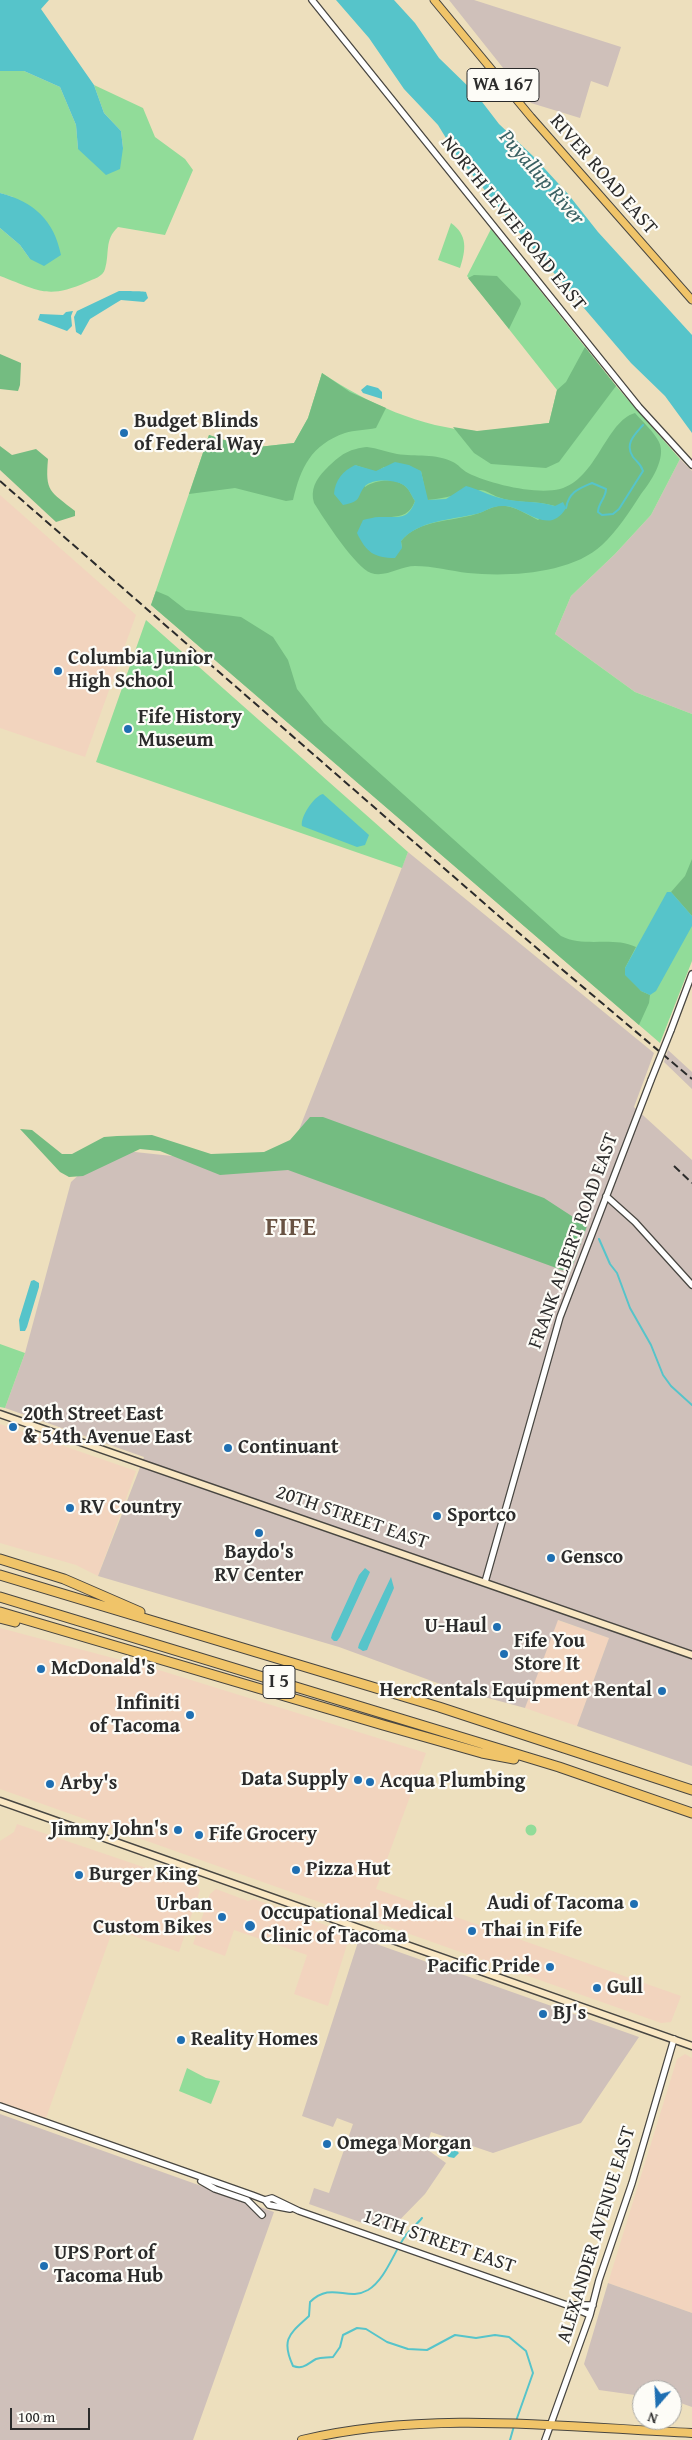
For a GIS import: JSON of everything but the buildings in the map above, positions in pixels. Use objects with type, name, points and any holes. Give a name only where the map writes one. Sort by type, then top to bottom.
[{"type":"highway","points":[[0,1559],[64,1579],[177,1628]]},
{"type":"highway","name":"I 5","points":[[0,1575],[439,1707],[692,1790]]},
{"type":"highway","name":"I 5","points":[[0,1597],[559,1767],[692,1813]]},
{"type":"highway","points":[[0,1612],[218,1677],[482,1752],[559,1767]]},
{"type":"highway","points":[[0,1618],[112,1651],[218,1677]]},
{"type":"highway","points":[[302,2440],[354,2430],[393,2426],[500,2424],[692,2433]]},
{"type":"main road","name":"RIVER ROAD EAST","points":[[434,0],[531,117],[692,300]]},
{"type":"main road","name":"20TH STREET EAST","points":[[0,1414],[692,1655]]},
{"type":"main road","points":[[0,1802],[692,2046]]},
{"type":"street","name":"NORTH LEVEE ROAD EAST","points":[[312,0],[639,407],[692,465]]},
{"type":"street","name":"FRANK ALBERT ROAD EAST","points":[[485,1582],[560,1317],[692,974]]},
{"type":"street","points":[[606,1196],[635,1222],[692,1285]]},
{"type":"street","name":"ALEXANDER AVENUE EAST","points":[[546,2440],[590,2316],[632,2183],[674,2039]]},
{"type":"street","name":"12TH STREET EAST","points":[[0,2106],[265,2200],[272,2198],[299,2211],[567,2305],[590,2316]]},
{"type":"street","points":[[190,2174],[215,2189],[247,2200],[262,2215]]},
{"type":"street","name":"12TH STREET EAST","points":[[567,2305],[593,2305]]},
{"type":"shaded area","points":[[449,0],[474,0],[621,47],[608,87],[591,81],[580,118],[531,103]]},
{"type":"shaded area","points":[[680,459],[692,471],[692,714],[635,692],[555,634],[571,596],[615,554],[651,515]]},
{"type":"shaded area","name":"Columbia Junior High School","points":[[0,495],[136,615],[85,757],[0,728]]},
{"type":"shaded area","points":[[408,852],[654,1053],[634,1107],[692,1160],[692,1766],[577,1726],[609,1638],[558,1620],[525,1708],[451,1688],[339,1647],[98,1576],[144,1457],[5,1408],[25,1353],[71,1182],[107,1149],[284,1168]]},
{"type":"shaded area","points":[[668,1050],[692,1072],[692,1089],[664,1062]]},
{"type":"shaded area","name":"RV Country","points":[[0,1424],[136,1471],[98,1576],[76,1565],[0,1543]]},
{"type":"shaded area","points":[[557,1620],[609,1638],[577,1726],[525,1708]]},
{"type":"shaded area","points":[[0,1628],[162,1671],[426,1753],[376,1889],[681,1996],[671,2022],[661,2023],[0,1789]]},
{"type":"shaded area","points":[[17,1824],[196,1885],[200,1890],[179,1952],[113,1929],[46,2118],[0,2102],[0,1841],[14,1832]]},
{"type":"shaded area","points":[[216,1889],[248,1901],[254,1899],[347,1933],[349,1938],[328,2006],[294,1994],[307,1955],[234,1930],[225,1956],[193,1944],[210,1894]]},
{"type":"shaded area","points":[[365,1940],[639,2037],[581,2123],[493,2153],[431,2132],[426,2147],[446,2163],[425,2194],[388,2232],[309,2204],[314,2188],[329,2193],[353,2124],[337,2118],[333,2127],[302,2116],[358,1942]]},
{"type":"shaded area","points":[[685,2054],[692,2058],[692,2313],[608,2283],[677,2059]]},
{"type":"shaded area","points":[[0,2114],[274,2212],[193,2440],[0,2440]]},
{"type":"shaded area","points":[[608,2283],[692,2313],[692,2407],[682,2404],[682,2380],[632,2380],[632,2395],[599,2390],[584,2364]]},
{"type":"green space","points":[[0,71],[24,71],[60,87],[76,125],[78,149],[123,148],[121,131],[104,113],[94,85],[143,108],[155,137],[185,159],[193,170],[165,235],[118,227],[109,242],[104,272],[87,282],[62,291],[52,292],[34,289],[0,276],[0,228],[20,245],[30,259],[13,197],[0,193]]},
{"type":"green space","points":[[451,223],[457,228],[464,243],[464,255],[460,268],[438,260]]},
{"type":"green space","points":[[491,229],[616,386],[680,459],[651,515],[615,554],[571,596],[555,634],[635,692],[692,714],[692,961],[660,1043],[151,605],[209,435],[249,448],[294,443],[308,418],[322,373],[376,404],[435,425],[455,429],[485,431],[549,423],[557,390],[467,276]]},
{"type":"green space","points":[[474,275],[497,276],[520,300],[521,304],[509,329],[468,278]]},
{"type":"green space","points":[[585,347],[616,386],[559,462],[546,468],[491,464],[474,453],[453,427],[477,431],[549,423],[557,390],[566,382]]},
{"type":"green space","points":[[0,354],[21,363],[18,391],[0,389]]},
{"type":"green space","points":[[322,373],[350,392],[386,408],[376,428],[345,433],[324,444],[304,467],[293,500],[286,501],[235,488],[189,494],[209,435],[249,448],[294,443],[308,418]]},
{"type":"green space","points":[[635,413],[657,438],[661,448],[661,455],[656,470],[623,521],[602,545],[589,555],[557,568],[520,574],[484,574],[415,566],[382,574],[371,573],[357,562],[332,531],[314,503],[313,489],[322,473],[343,454],[366,447],[404,455],[440,457],[455,463],[466,472],[477,477],[513,487],[539,491],[560,489],[573,483],[583,474],[616,427],[625,418]],"holes":[[[355,465],[376,472],[384,467],[421,471],[427,500],[480,490],[505,499],[555,506],[538,520],[514,508],[501,506],[466,517],[436,522],[408,534],[401,541],[402,548],[378,517],[395,517],[405,514],[415,501],[407,488],[397,482],[380,481],[365,487]]]},
{"type":"green space","points":[[0,446],[12,455],[36,449],[48,459],[47,478],[51,490],[75,511],[75,516],[56,522],[0,470]]},
{"type":"green space","points":[[156,591],[168,596],[186,610],[241,617],[273,637],[288,660],[297,689],[324,723],[561,936],[579,941],[618,942],[636,947],[625,968],[641,991],[650,995],[649,1003],[639,1025],[151,605]]},
{"type":"green space","points":[[146,620],[408,852],[402,868],[96,762]]},
{"type":"green space","points":[[692,859],[692,916],[671,892],[685,876]]},
{"type":"green space","points":[[310,1117],[323,1117],[544,1198],[587,1226],[570,1273],[288,1170],[220,1175],[160,1151],[140,1149],[83,1176],[69,1177],[60,1172],[20,1129],[32,1130],[62,1154],[72,1154],[104,1137],[152,1135],[211,1154],[264,1152],[290,1140]]},
{"type":"green space","points":[[0,1344],[25,1353],[5,1408],[0,1407]]},
{"type":"green space","points":[[529,1825],[533,1825],[536,1830],[535,1834],[529,1835],[526,1832],[526,1828]]},
{"type":"green space","points":[[187,2068],[206,2078],[220,2081],[211,2104],[179,2091]]},
{"type":"water","points":[[0,0],[49,0],[41,9],[94,85],[104,113],[121,131],[123,148],[120,169],[106,175],[78,149],[76,125],[60,87],[24,71],[0,71]]},
{"type":"water","name":"Puyallup River","points":[[336,0],[394,0],[415,23],[439,58],[476,94],[499,124],[534,157],[568,194],[598,232],[692,335],[692,433],[665,396],[631,363],[518,231],[457,156],[438,125],[404,89],[369,38]]},
{"type":"water","points":[[0,193],[23,202],[41,214],[53,232],[61,255],[44,266],[30,259],[20,245],[0,228]]},
{"type":"water","points":[[119,291],[146,292],[148,298],[144,302],[121,300],[90,319],[81,335],[76,332],[74,317],[77,311]]},
{"type":"water","points":[[73,311],[71,316],[72,326],[67,331],[38,320],[40,314],[63,315],[66,312]]},
{"type":"water","points":[[367,385],[378,388],[382,392],[382,399],[363,393],[361,390]]},
{"type":"water","points":[[395,462],[409,465],[421,471],[428,500],[446,499],[466,486],[507,500],[555,506],[563,502],[566,508],[559,516],[552,520],[537,518],[513,508],[500,506],[476,514],[436,522],[408,534],[401,541],[402,548],[395,558],[381,557],[367,549],[357,533],[363,520],[377,517],[396,517],[409,512],[415,501],[409,490],[402,484],[392,481],[386,480],[369,483],[354,502],[343,505],[334,494],[340,477],[355,465],[376,471]]},
{"type":"water","points":[[323,794],[369,835],[365,845],[357,847],[302,826],[303,817],[308,807]]},
{"type":"water","points":[[667,892],[671,892],[692,916],[692,926],[656,991],[650,995],[641,991],[625,975],[625,968]]},
{"type":"water","points":[[34,1280],[39,1283],[39,1287],[27,1327],[25,1331],[20,1331],[19,1320],[31,1281]]},
{"type":"water","points":[[365,1568],[370,1572],[340,1637],[337,1641],[334,1641],[331,1638],[332,1634],[359,1575]]},
{"type":"water","points":[[391,1577],[394,1588],[367,1650],[363,1651],[358,1648],[359,1644]]},
{"type":"water","points":[[438,2145],[456,2150],[459,2153],[454,2158],[449,2157],[437,2149]]},
{"type":"waterway","points":[[566,508],[569,498],[578,489],[592,483],[606,489],[598,512],[602,515],[613,514],[619,509],[643,471],[633,457],[630,448],[632,439],[643,425]]},
{"type":"waterway","points":[[599,1239],[610,1264],[617,1273],[630,1308],[651,1345],[663,1375],[671,1386],[692,1405]]},
{"type":"waterway","points":[[422,2218],[406,2235],[380,2279],[368,2290],[353,2294],[325,2293],[310,2302],[309,2316],[289,2337],[287,2349],[293,2366],[303,2367],[316,2359],[333,2357],[340,2347],[343,2335],[357,2328],[366,2329],[387,2342],[408,2349],[427,2350],[455,2335],[476,2338],[495,2335],[509,2337],[526,2351],[533,2373],[516,2421]]},
{"type":"waterway","points":[[510,2440],[514,2426]]},
{"type":"railway","points":[[0,481],[500,917],[692,1079]]},
{"type":"railway","points":[[674,1166],[692,1183]]},
{"type":"place","name":"Budget Blinds of Federal Way","points":[[124,433]]},
{"type":"place","name":"Columbia Junior High School","points":[[58,671]]},
{"type":"place","name":"Fife History Museum","points":[[128,729]]},
{"type":"place","name":"20th Street East & 54th Avenue East","points":[[13,1427]]},
{"type":"place","name":"Continuant","points":[[228,1448]]},
{"type":"place","name":"RV Country","points":[[70,1508]]},
{"type":"place","name":"Sportco","points":[[437,1516]]},
{"type":"place","name":"Baydo's RV Center","points":[[259,1533]]},
{"type":"place","name":"Gensco","points":[[551,1558]]},
{"type":"place","name":"U-Haul","points":[[497,1627]]},
{"type":"place","name":"Fife You Store It","points":[[504,1654]]},
{"type":"place","name":"McDonald's","points":[[41,1669]]},
{"type":"place","name":"HercRentals Equipment Rental","points":[[662,1691]]},
{"type":"place","name":"Infiniti of Tacoma","points":[[190,1715]]},
{"type":"place","name":"Data Supply","points":[[358,1780]]},
{"type":"place","name":"Acqua Plumbing","points":[[370,1782]]},
{"type":"place","name":"Arby's","points":[[50,1784]]},
{"type":"place","name":"Jimmy John's","points":[[178,1830]]},
{"type":"place","name":"Fife Grocery","points":[[199,1835]]},
{"type":"place","name":"Pizza Hut","points":[[296,1870]]},
{"type":"place","name":"Burger King","points":[[79,1875]]},
{"type":"place","name":"Audi of Tacoma","points":[[634,1904]]},
{"type":"place","name":"Urban Custom Bikes","points":[[222,1917]]},
{"type":"place","name":"Occupational Medical Clinic of Tacoma","points":[[250,1926]]},
{"type":"place","name":"Thai in Fife","points":[[472,1931]]},
{"type":"place","name":"Pacific Pride","points":[[550,1967]]},
{"type":"place","name":"Gull","points":[[597,1988]]},
{"type":"place","name":"BJ's","points":[[543,2014]]},
{"type":"place","name":"Reality Homes","points":[[181,2040]]},
{"type":"place","name":"Omega Morgan","points":[[327,2144]]},
{"type":"place","name":"UPS Port of Tacoma Hub","points":[[44,2266]]},
{"type":"district","name":"FIFE","points":[[291,1229]]}]
